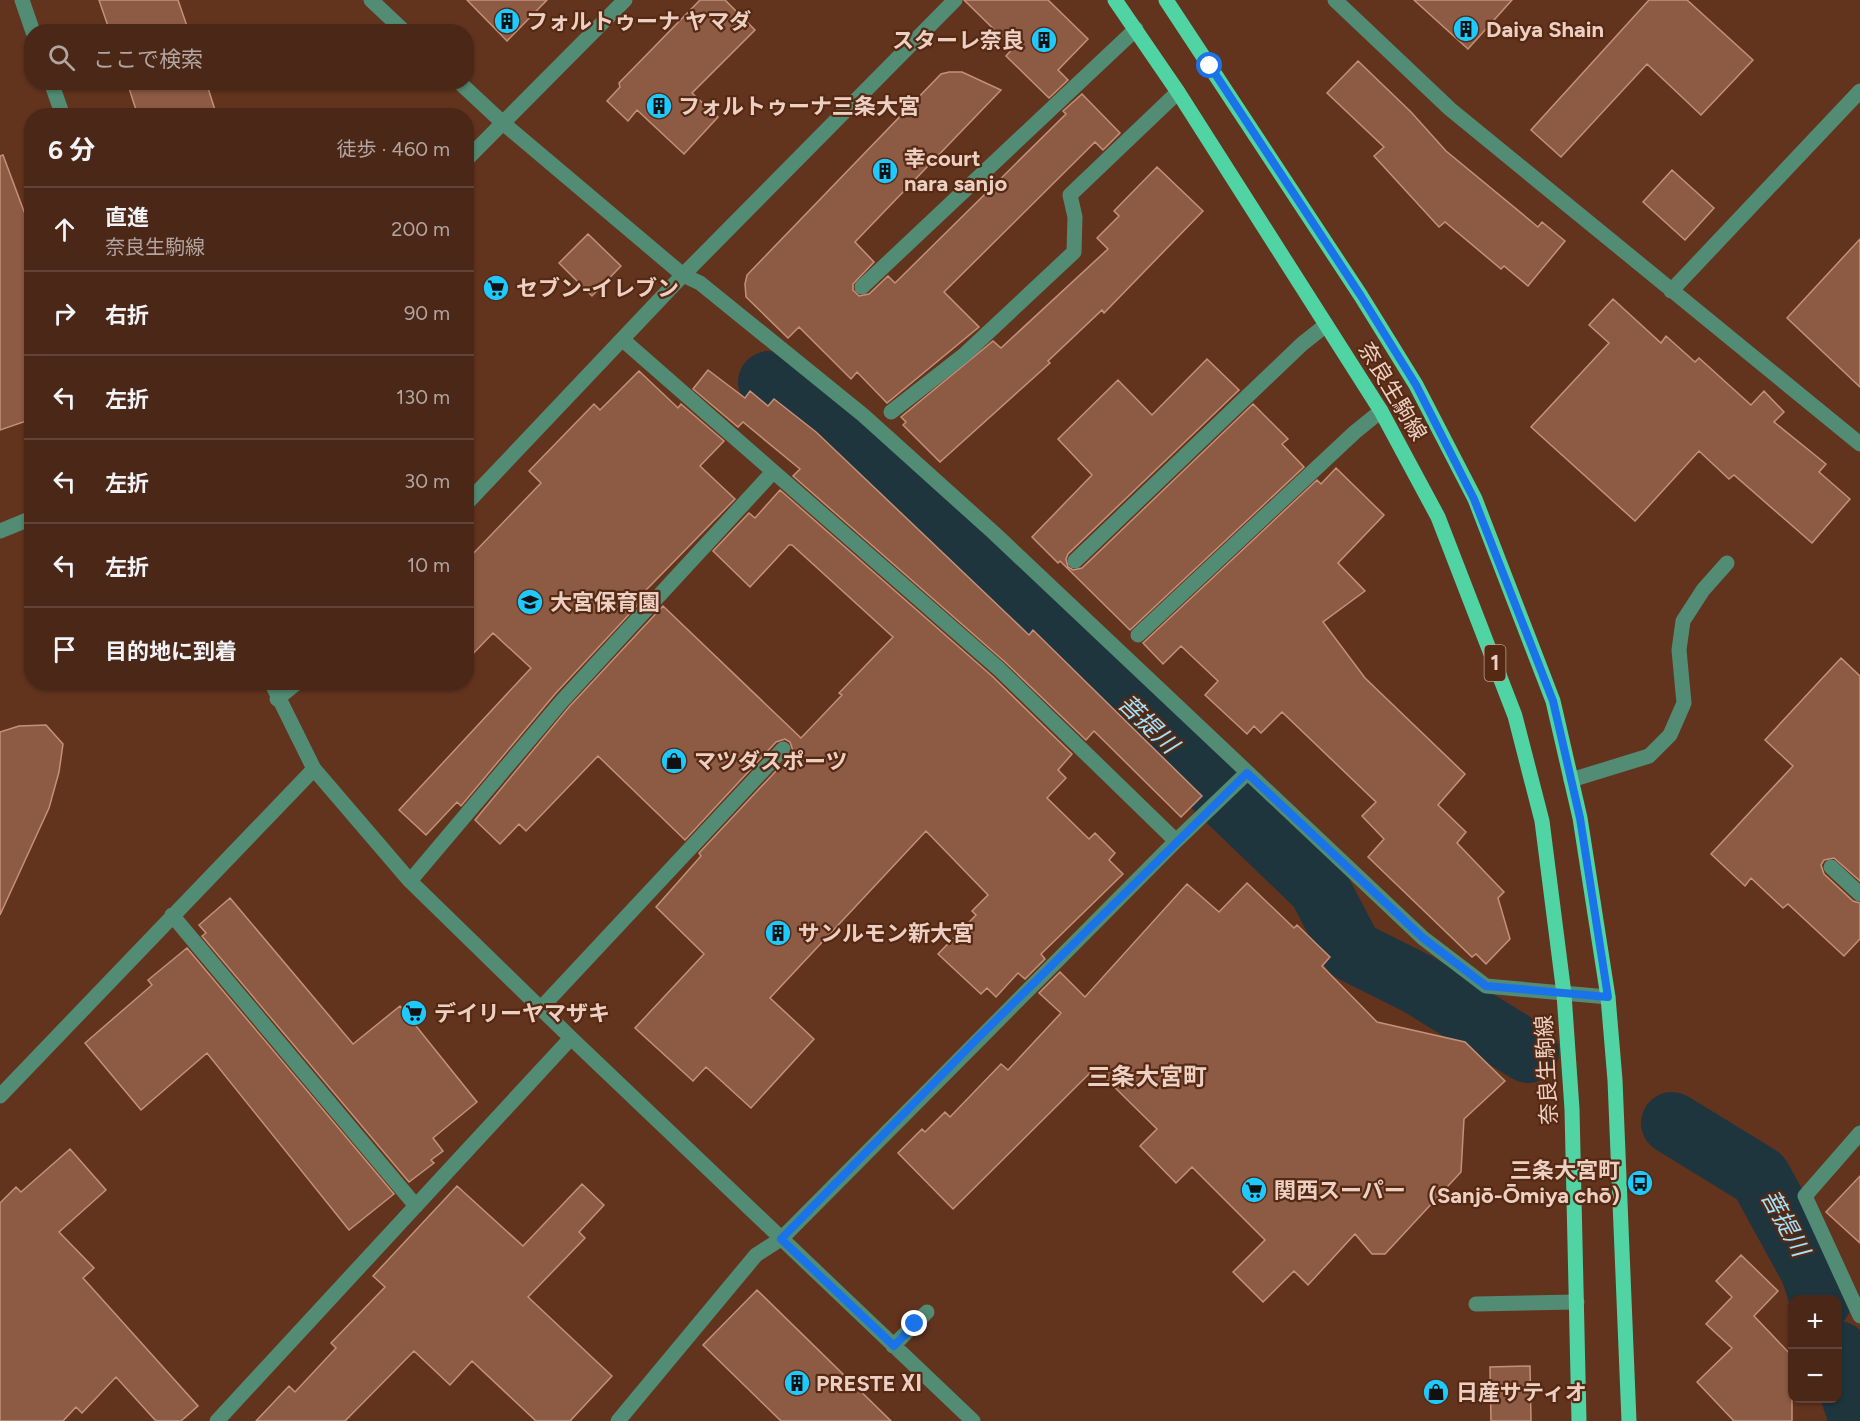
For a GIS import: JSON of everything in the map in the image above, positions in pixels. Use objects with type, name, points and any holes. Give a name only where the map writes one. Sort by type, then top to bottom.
[{"type":"main road","name":"奈良生駒線","points":[[1115,0],[1178,92],[1381,411],[1438,517],[1515,716],[1542,821],[1564,994],[1572,1110],[1579,1421]]},
{"type":"main road","name":"奈良生駒線","points":[[1166,0],[1361,296],[1421,395],[1479,509],[1553,701],[1580,818],[1608,997],[1615,1091],[1629,1421]]},
{"type":"street","points":[[22,0],[30,24]]},
{"type":"street","points":[[371,0],[396,24]]},
{"type":"street","points":[[474,151],[625,0]]},
{"type":"street","points":[[474,496],[683,275],[956,0]]},
{"type":"street","points":[[1335,0],[1450,109],[1860,444]]},
{"type":"street","points":[[862,287],[1136,29]]},
{"type":"street","points":[[54,90],[60,108]]},
{"type":"street","points":[[468,90],[503,123],[683,275],[700,283],[863,415],[994,532],[1423,938],[1486,986],[1608,997]]},
{"type":"street","points":[[1671,291],[1860,91]]},
{"type":"street","points":[[891,412],[963,355],[1074,252],[1076,217],[1070,195],[1178,92]]},
{"type":"street","points":[[1075,561],[1302,344],[1326,325]]},
{"type":"street","points":[[623,340],[772,473],[999,669],[1176,841]]},
{"type":"street","points":[[1138,634],[1354,432],[1381,411]]},
{"type":"street","points":[[410,880],[562,701],[772,473]]},
{"type":"street","points":[[0,531],[24,521]]},
{"type":"street","points":[[1571,780],[1649,756],[1670,735],[1684,703],[1679,650],[1683,621],[1703,590],[1727,563]]},
{"type":"street","points":[[273,690],[314,769],[410,880],[571,1038],[973,1421]]},
{"type":"street","points":[[277,699],[288,690]]},
{"type":"street","points":[[541,1008],[783,749]]},
{"type":"street","points":[[0,1096],[314,769]]},
{"type":"street","points":[[618,1421],[756,1255],[781,1239],[1176,841],[1247,773]]},
{"type":"street","points":[[1831,867],[1860,894]]},
{"type":"street","points":[[172,915],[416,1206]]},
{"type":"street","points":[[217,1421],[571,1038]]},
{"type":"street","points":[[1860,1133],[1805,1196],[1860,1316]]},
{"type":"street","points":[[1476,1304],[1576,1302]]},
{"type":"street","points":[[894,1346],[927,1312]]},
{"type":"building","points":[[99,0],[178,0],[186,24],[107,24]]},
{"type":"building","name":"フォルトゥーナ ヤマダ","points":[[467,0],[547,0],[507,41]]},
{"type":"building","points":[[700,0],[725,0],[755,30],[692,93],[718,117],[684,154],[637,110],[628,121],[607,101],[620,87],[619,83]]},
{"type":"building","name":"スターレ奈良","points":[[964,0],[1048,0],[1088,39],[1058,70],[1068,80],[1049,98],[1006,56],[1013,48]]},
{"type":"building","name":"Daiya Shain","points":[[1414,0],[1512,0],[1468,49]]},
{"type":"building","points":[[1649,0],[1687,0],[1753,60],[1701,115],[1647,64],[1561,157],[1531,130]]},
{"type":"building","points":[[1358,61],[1411,112],[1446,151],[1538,227],[1542,222],[1565,241],[1528,286],[1504,266],[1501,269],[1445,222],[1439,227],[1374,156],[1384,147],[1327,93]]},
{"type":"building","points":[[962,72],[1001,90],[855,242],[874,262],[853,284],[853,290],[859,296],[869,294],[888,276],[895,283],[1066,114],[1063,111],[1082,94],[1120,133],[1103,150],[1095,142],[944,292],[979,327],[887,403],[857,372],[851,379],[799,327],[788,338],[746,297],[745,284],[747,275],[941,74]]},
{"type":"building","points":[[130,90],[209,90],[214,108],[135,108]]},
{"type":"building","points":[[3,155],[24,211],[24,422],[0,430],[0,156]]},
{"type":"building","points":[[1157,167],[1203,211],[1104,313],[1102,310],[1048,361],[1050,363],[940,462],[903,425],[906,422],[901,417],[993,341],[1001,348],[1108,249],[1097,238],[1119,216],[1114,211]]},
{"type":"building","points":[[1672,170],[1714,208],[1685,240],[1643,202]]},
{"type":"building","points":[[588,234],[621,266],[592,296],[559,263]]},
{"type":"building","points":[[1860,239],[1860,387],[1787,318]]},
{"type":"building","points":[[1613,299],[1661,343],[1666,336],[1695,362],[1699,358],[1751,405],[1764,391],[1784,412],[1774,422],[1826,464],[1819,472],[1850,499],[1812,543],[1734,475],[1729,479],[1699,451],[1635,521],[1531,427],[1609,343],[1589,325]]},
{"type":"building","points":[[1207,359],[1239,390],[1068,554],[1066,559],[1068,567],[1073,570],[1082,568],[1253,404],[1288,439],[1282,444],[1304,467],[1130,630],[1060,561],[1058,563],[1032,537],[1092,475],[1058,439],[1118,380],[1152,415]]},
{"type":"building","points":[[708,370],[745,398],[750,391],[768,406],[774,399],[816,432],[1029,635],[1033,630],[1202,796],[1181,817],[1094,731],[1086,740],[1005,662],[793,476],[800,469],[743,422],[738,427],[693,389]]},
{"type":"building","points":[[639,371],[678,408],[681,404],[724,441],[700,466],[735,499],[646,590],[649,593],[555,694],[461,806],[457,802],[426,835],[399,810],[531,668],[493,633],[474,653],[474,553],[541,483],[529,471],[594,404],[600,410]]},
{"type":"building","points":[[1336,468],[1384,515],[1338,563],[1365,591],[1323,622],[1365,678],[1465,774],[1438,805],[1466,832],[1457,843],[1504,892],[1498,898],[1510,939],[1486,964],[1476,954],[1472,957],[1368,857],[1384,839],[1362,816],[1376,802],[1282,712],[1261,733],[1254,726],[1247,734],[1205,695],[1218,681],[1181,646],[1163,664],[1143,643],[1317,480],[1321,484]]},
{"type":"building","points":[[780,490],[992,676],[1072,754],[1058,770],[1066,778],[1047,798],[1089,839],[1095,833],[1115,853],[1109,860],[1123,874],[1041,954],[1045,959],[1025,979],[1018,973],[996,997],[987,988],[981,994],[938,954],[976,915],[972,911],[988,895],[926,831],[770,998],[814,1039],[751,1108],[706,1067],[693,1081],[635,1028],[704,954],[656,907],[701,856],[699,853],[790,756],[793,751],[790,742],[785,739],[776,742],[685,840],[598,756],[526,831],[519,824],[500,844],[475,820],[569,707],[663,606],[801,738],[842,695],[839,693],[893,637],[792,545],[789,545],[750,587],[713,551],[749,513],[755,518]]},
{"type":"building","points":[[1841,658],[1860,676],[1860,881],[1834,858],[1824,860],[1821,865],[1824,874],[1853,901],[1860,903],[1860,939],[1844,956],[1788,904],[1783,908],[1751,878],[1745,886],[1711,854],[1793,766],[1765,740]]},
{"type":"building","points":[[46,725],[63,744],[59,772],[49,808],[0,915],[0,732],[19,726]]},
{"type":"building","points":[[1247,883],[1294,928],[1297,925],[1330,957],[1322,966],[1377,1022],[1465,1042],[1505,1081],[1464,1119],[1461,1172],[1385,1254],[1372,1254],[1355,1234],[1308,1285],[1294,1271],[1263,1302],[1233,1272],[1265,1240],[1192,1167],[1176,1183],[1140,1146],[1157,1129],[1095,1068],[953,1209],[898,1153],[922,1129],[925,1132],[945,1112],[950,1117],[1001,1064],[1008,1070],[1061,1013],[1039,993],[1060,972],[1085,997],[1187,884],[1219,912]]},
{"type":"building","points":[[230,898],[353,1044],[400,1006],[477,1102],[433,1138],[443,1151],[431,1160],[434,1163],[409,1182],[202,936],[206,933],[199,925]]},
{"type":"building","points":[[187,948],[394,1194],[349,1230],[207,1053],[141,1110],[85,1043],[152,985],[148,980]]},
{"type":"building","points":[[70,1149],[106,1190],[59,1232],[94,1268],[83,1278],[198,1406],[181,1421],[156,1421],[116,1377],[82,1413],[76,1407],[63,1421],[0,1421],[0,1203],[16,1187],[21,1192]]},
{"type":"building","points":[[1860,1176],[1860,1243],[1826,1212]]},
{"type":"building","points":[[582,1184],[604,1205],[579,1232],[585,1238],[528,1297],[612,1376],[570,1421],[536,1421],[472,1361],[450,1385],[414,1351],[345,1421],[256,1421],[289,1386],[295,1392],[336,1348],[331,1343],[385,1287],[373,1276],[457,1186],[523,1246]]},
{"type":"building","points":[[1741,1255],[1778,1291],[1754,1316],[1788,1352],[1788,1403],[1792,1403],[1792,1421],[1734,1421],[1697,1382],[1732,1348],[1706,1324],[1732,1297],[1716,1281]]},
{"type":"building","name":"PRESTE Ⅺ","points":[[757,1290],[891,1421],[781,1421],[703,1345]]},
{"type":"building","points":[[1530,1366],[1531,1421],[1491,1421],[1490,1367]]},
{"type":"waterway","name":"菩提川","points":[[769,382],[976,558],[1319,888],[1352,951],[1418,984],[1528,1052]]},
{"type":"waterway","name":"菩提川","points":[[1672,1123],[1760,1177],[1811,1270],[1819,1295]]},
{"type":"waterway","name":"菩提川","points":[[1842,1365],[1860,1421]]},
{"type":"place","name":"フォルトゥーナ ヤマダ","points":[[507,21]]},
{"type":"place","name":"Daiya Shain","points":[[1466,29]]},
{"type":"place","name":"スターレ奈良","points":[[1044,40]]},
{"type":"place","name":"フォルトゥーナ三条大宮","points":[[659,106]]},
{"type":"place","name":"幸court nara sanjo","points":[[885,171]]},
{"type":"place","name":"セブン-イレブン","points":[[496,288]]},
{"type":"place","name":"大宮保育園","points":[[530,602]]},
{"type":"place","name":"マツダスポーツ","points":[[674,761]]},
{"type":"place","name":"サンルモン新大宮","points":[[778,933]]},
{"type":"place","name":"デイリーヤマザキ","points":[[414,1013]]},
{"type":"place","name":"三条大宮町 (Sanjō-Ōmiya chō)","points":[[1640,1183]]},
{"type":"place","name":"関西スーパー","points":[[1254,1190]]},
{"type":"place","name":"PRESTE Ⅺ","points":[[797,1383]]},
{"type":"place","name":"日産サティオ","points":[[1436,1392]]},
{"type":"district","name":"三条大宮町","points":[[1147,1077]]},
{"type":"route","points":[[915,1324],[894,1346],[781,1239],[978,1038],[1247,773],[1423,938],[1486,986],[1608,997],[1580,818],[1553,701],[1474,499],[1416,385],[1361,296],[1210,66]]}]
